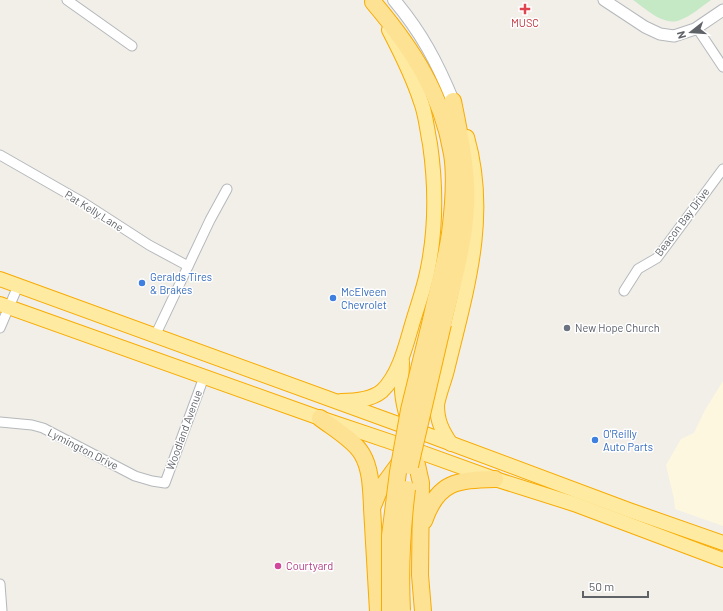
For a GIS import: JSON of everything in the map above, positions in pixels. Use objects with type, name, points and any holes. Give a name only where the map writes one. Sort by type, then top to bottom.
[{"type":"highway","points":[[373,1],[398,31],[416,58],[430,85],[443,119],[452,155],[454,183],[450,233],[437,322],[408,473],[403,535],[401,586],[402,611]]},
{"type":"highway","points":[[333,401],[353,401],[365,399],[381,391],[388,383],[402,358],[427,274],[434,226],[434,178],[430,144],[422,103],[403,56],[373,1]]},
{"type":"highway","points":[[390,611],[390,536],[398,472],[409,410],[437,322],[457,266],[466,207],[464,167],[453,101]]},
{"type":"highway","points":[[451,444],[443,433],[439,423],[437,405],[445,378],[468,280],[476,239],[477,218],[476,185],[470,147],[463,124],[453,101]]},
{"type":"highway","points":[[0,280],[723,543]]},
{"type":"highway","points":[[5,306],[495,479],[574,504],[723,560]]},
{"type":"highway","points":[[372,508],[379,491],[396,469],[409,448],[412,429],[402,399],[402,358]]},
{"type":"highway","points":[[412,429],[431,406],[440,392]]},
{"type":"highway","points":[[320,418],[345,437],[359,450],[363,456],[370,481],[378,611]]},
{"type":"highway","points":[[409,448],[420,474],[422,528],[420,575],[423,611]]},
{"type":"highway","points":[[422,528],[428,510],[435,498],[450,484],[461,481],[495,479]]},
{"type":"main road","points":[[394,0],[423,37],[453,101]]},
{"type":"street","points":[[67,0],[132,46]]},
{"type":"street","points":[[604,0],[645,27],[660,34],[674,36],[697,28],[723,10]]},
{"type":"street","points":[[697,28],[723,67]]},
{"type":"street","name":"Pat Kelly Lane","points":[[0,155],[84,203],[149,245],[188,266]]},
{"type":"street","name":"Beacon Bay Drive","points":[[624,291],[638,269],[657,258],[723,169]]},
{"type":"street","points":[[155,336],[227,189]]},
{"type":"street","points":[[0,328],[5,306],[18,286]]},
{"type":"street","name":"Woodland Avenue","points":[[165,483],[204,377]]},
{"type":"street","name":"Lymington Drive","points":[[0,422],[32,425],[44,428],[135,476],[165,483]]},
{"type":"street","points":[[0,584],[2,611]]},
{"type":"shaded area","points":[[723,381],[723,526],[675,509],[666,465],[681,439],[694,433],[705,410]]},
{"type":"green space","points":[[633,0],[711,0],[680,20],[668,21],[655,16]]},
{"type":"place","name":"MUSC","points":[[525,9]]},
{"type":"place","name":"Geralds Tires & Brakes","points":[[142,283]]},
{"type":"place","name":"McElveen Chevrolet","points":[[333,298]]},
{"type":"place","name":"New Hope Church","points":[[567,328]]},
{"type":"place","name":"O'Reilly Auto Parts","points":[[595,440]]},
{"type":"place","name":"Courtyard","points":[[278,566]]}]
